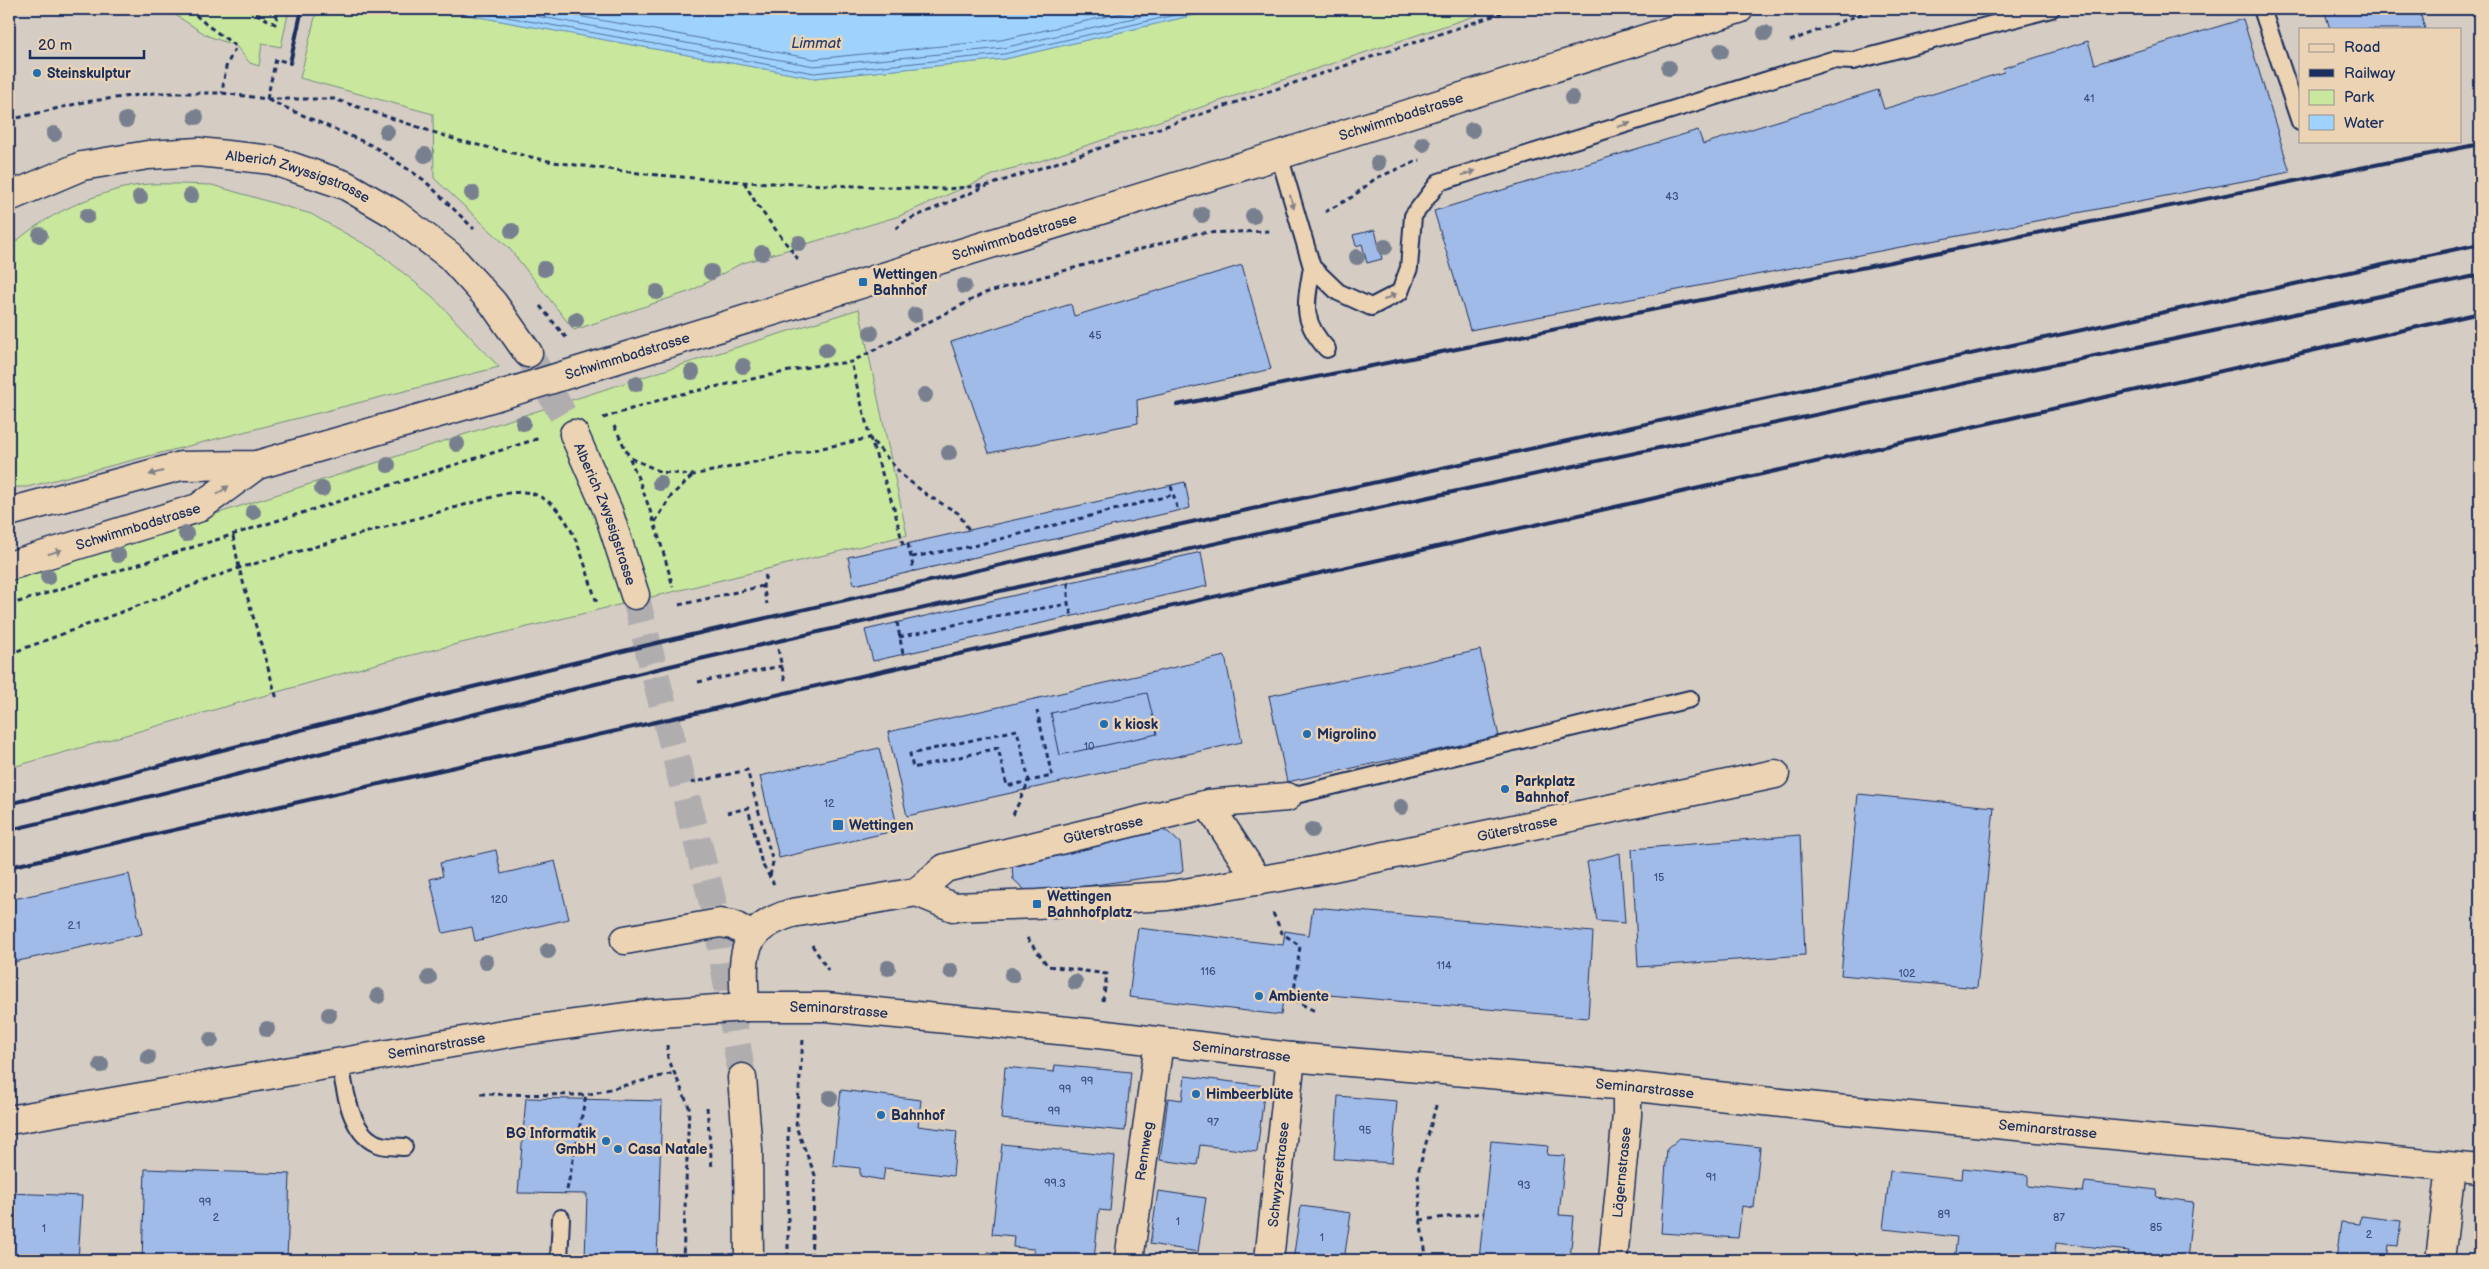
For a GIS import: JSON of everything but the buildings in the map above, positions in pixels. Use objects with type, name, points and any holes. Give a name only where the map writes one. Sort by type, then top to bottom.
[{"type":"street","name":"Schwimmbadstrasse","points":[[9,512],[181,466],[257,464],[494,398],[1279,155],[1739,9]]},
{"type":"street","name":"Alberich Zwyssigstrasse","points":[[9,197],[82,166],[148,155],[199,152],[272,160],[345,185],[395,214],[450,256],[493,303],[528,353]]},
{"type":"street","name":"Alberich Zwyssigstrasse","points":[[574,434],[608,511],[635,595]]},
{"type":"street","name":"Schwimmbadstrasse","points":[[9,566],[198,508],[257,464]]},
{"type":"street","name":"Güterstrasse","points":[[1287,797],[1208,804],[945,868],[917,892],[953,907],[1167,896],[1258,882],[1775,774]]},
{"type":"street","points":[[1208,804],[1258,882]]},
{"type":"street","points":[[745,1006],[744,971],[746,948],[752,936],[763,925],[775,918],[792,913],[917,892]]},
{"type":"street","points":[[625,940],[720,923],[733,925],[752,936]]},
{"type":"street","name":"Seminarstrasse","points":[[9,1120],[515,1032],[647,1014],[745,1006],[826,1007],[1291,1057],[1627,1086],[1845,1110],[2480,1169]]},
{"type":"street","name":"Rennweg","points":[[1129,1260],[1159,1042]]},
{"type":"street","name":"Schwyzerstrasse","points":[[1269,1260],[1291,1057]]},
{"type":"street","points":[[742,1078],[748,1150],[749,1260]]},
{"type":"street","name":"Lägernstrasse","points":[[1613,1260],[1627,1115],[1627,1086]]},
{"type":"street","points":[[2440,1260],[2451,1167]]},
{"type":"lane","points":[[1312,267],[1338,292],[1371,307],[1400,292],[1409,268],[1413,216],[1439,182],[1832,60],[1852,60],[2051,9]]},
{"type":"lane","points":[[2262,9],[2299,119]]},
{"type":"lane","points":[[1279,155],[1312,267],[1305,306],[1314,334],[1328,349]]},
{"type":"lane","points":[[1287,797],[1690,699]]},
{"type":"lane","points":[[340,1063],[346,1096],[358,1129],[380,1145],[404,1147]]},
{"type":"lane","points":[[559,1260],[561,1218]]},
{"type":"path","points":[[189,9],[236,46],[226,67],[222,93]]},
{"type":"path","points":[[248,9],[275,24],[277,17],[267,9]]},
{"type":"path","points":[[896,229],[905,221],[990,185],[1514,9]]},
{"type":"path","points":[[1786,42],[1874,9]]},
{"type":"path","points":[[267,99],[276,59],[290,63]]},
{"type":"path","points":[[9,120],[60,107],[120,97],[154,94],[222,93],[267,99],[334,99],[460,142],[553,162],[646,174],[744,182],[920,189],[990,185]]},
{"type":"path","points":[[598,420],[672,396],[813,366],[850,362],[985,293],[1198,233],[1270,232],[1329,210],[1352,197],[1376,178],[1401,166],[1429,157]]},
{"type":"path","points":[[744,182],[757,205],[798,259]]},
{"type":"path","points":[[850,362],[870,438],[894,508],[903,545]]},
{"type":"path","points":[[614,426],[631,458],[655,522],[674,587]]},
{"type":"path","points":[[9,605],[542,438]]},
{"type":"path","points":[[631,458],[662,472],[693,475],[870,438]]},
{"type":"path","points":[[870,438],[903,476],[928,495],[958,512],[969,530]]},
{"type":"path","points":[[655,522],[672,495],[693,475]]},
{"type":"path","points":[[1171,486],[1178,511]]},
{"type":"path","points":[[9,654],[239,568],[507,493],[530,493],[555,507],[571,530],[597,603]]},
{"type":"path","points":[[912,557],[973,546],[1172,495]]},
{"type":"path","points":[[233,536],[239,568],[277,700]]},
{"type":"path","points":[[908,544],[914,571]]},
{"type":"path","points":[[766,575],[763,586],[767,604]]},
{"type":"path","points":[[1068,583],[1068,604],[1072,616]]},
{"type":"path","points":[[680,605],[763,586]]},
{"type":"path","points":[[899,637],[1068,604]]},
{"type":"path","points":[[897,622],[902,654]]},
{"type":"path","points":[[778,650],[785,681]]},
{"type":"path","points":[[698,682],[782,666]]},
{"type":"path","points":[[1030,782],[1017,730],[910,754],[913,768],[998,748],[1007,786],[1030,782],[1052,776],[1037,710]]},
{"type":"path","points":[[691,783],[747,770],[773,862],[770,877]]},
{"type":"path","points":[[727,813],[748,808],[762,864]]},
{"type":"path","points":[[1282,933],[1300,946],[1293,1000],[1316,1012]]},
{"type":"path","points":[[1057,968],[1107,974],[1103,1001]]},
{"type":"path","points":[[804,1040],[796,1127],[815,1175],[811,1260]]},
{"type":"path","points":[[668,1058],[689,1106],[683,1260]]},
{"type":"path","points":[[480,1094],[586,1095],[674,1072]]},
{"type":"path","points":[[561,1218],[586,1095]]},
{"type":"path","points":[[1427,1260],[1420,1220],[1418,1173],[1438,1097]]},
{"type":"path","points":[[788,1127],[788,1260]]},
{"type":"path","points":[[1420,1220],[1484,1213]]},
{"type":"green space","points":[[166,9],[289,9],[281,47],[262,43],[259,66],[250,63],[236,46],[208,36]]},
{"type":"green space","points":[[317,9],[435,9],[814,78],[1005,59],[1220,9],[1495,9],[1037,162],[1002,171],[899,216],[740,264],[691,291],[574,330],[509,248],[434,178],[433,114],[300,78]]},
{"type":"green space","points":[[140,185],[212,185],[311,214],[375,250],[433,297],[499,367],[27,487],[9,487],[9,248],[36,226],[53,216],[88,199],[106,193]]},
{"type":"green space","points":[[859,309],[907,535],[383,662],[9,768],[9,578]]},
{"type":"water","name":"Limmat","points":[[435,9],[1220,9],[1005,59],[814,78]]},
{"type":"tunnel","points":[[528,353],[574,434]]},
{"type":"tunnel","points":[[635,595],[717,919],[742,1078]]},
{"type":"railway","points":[[290,63],[302,9]]},
{"type":"railway","points":[[1177,405],[2480,144]]},
{"type":"railway","points":[[9,804],[439,695],[669,640],[1173,526],[2480,244]]},
{"type":"railway","points":[[9,830],[185,788],[625,677],[933,606],[1596,461],[2480,275]]},
{"type":"railway","points":[[9,867],[2480,313]]},
{"type":"place","name":"Steinskulptur","points":[[37,73]]},
{"type":"place","name":"Wettingen Bahnhof","points":[[863,282]]},
{"type":"place","name":"k kiosk","points":[[1104,724]]},
{"type":"place","name":"Migrolino","points":[[1307,734]]},
{"type":"place","name":"Parkplatz Bahnhof","points":[[1505,789]]},
{"type":"place","name":"Wettingen","points":[[838,825]]},
{"type":"place","name":"Wettingen Bahnhofplatz","points":[[1037,904]]},
{"type":"place","name":"Ambiente","points":[[1259,996]]},
{"type":"place","name":"Himbeerblüte","points":[[1196,1094]]},
{"type":"place","name":"Bahnhof","points":[[881,1115]]},
{"type":"place","name":"BG Informatik GmbH","points":[[606,1141]]},
{"type":"place","name":"Casa Natale","points":[[618,1149]]}]
